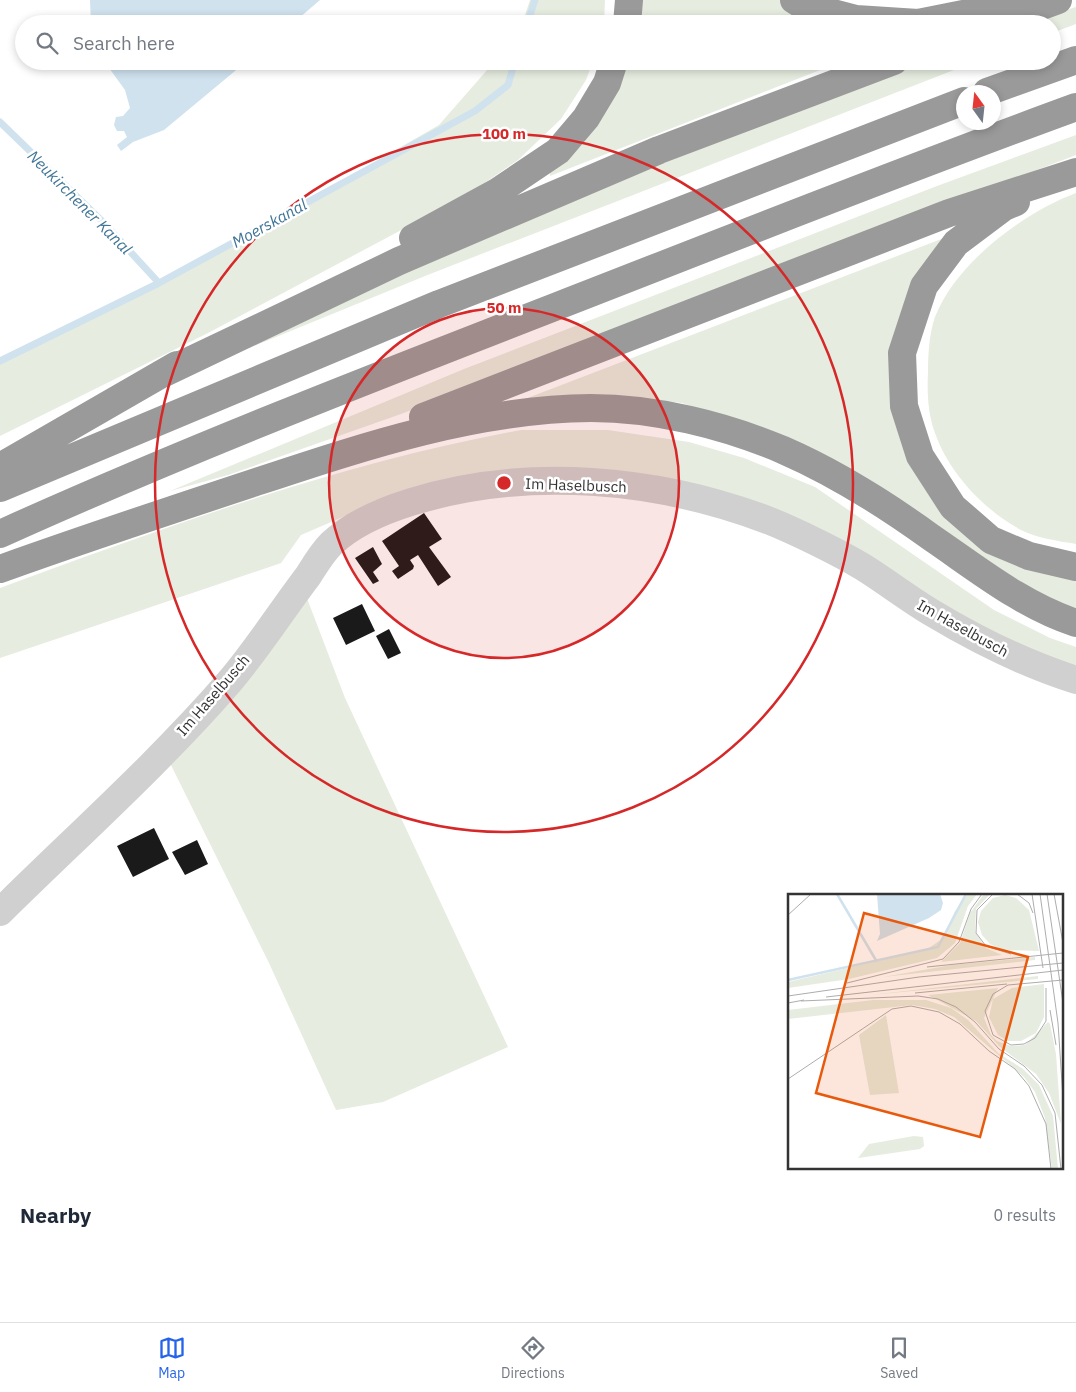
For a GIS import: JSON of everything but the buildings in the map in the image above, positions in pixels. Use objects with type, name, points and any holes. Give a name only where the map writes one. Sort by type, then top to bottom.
[{"type":"highway","points":[[628,15],[629,0]]},
{"type":"highway","points":[[794,0],[802,5],[841,15]]},
{"type":"highway","points":[[958,15],[1033,0]]},
{"type":"highway","points":[[1017,15],[1058,0]]},
{"type":"highway","points":[[1061,65],[1076,60]]},
{"type":"highway","points":[[0,467],[162,374],[488,196],[558,151],[586,118],[607,83],[611,70]]},
{"type":"highway","points":[[162,374],[399,261],[641,158],[871,70]]},
{"type":"highway","points":[[1001,87],[1048,70]]},
{"type":"highway","points":[[0,488],[439,304],[956,104]]},
{"type":"highway","points":[[0,534],[106,486],[454,346],[925,162],[1076,107]]},
{"type":"highway","points":[[311,464],[457,404],[875,241],[949,213],[1076,172]]},
{"type":"highway","points":[[1076,177],[1004,207],[956,243],[924,286],[902,353],[904,406],[920,456],[953,507],[991,540],[1029,556],[1076,567]]},
{"type":"highway","points":[[0,569],[311,464],[406,435],[464,422],[527,412],[593,408],[651,413],[719,427],[773,447],[859,488],[998,585],[1047,614],[1076,623]]},
{"type":"street","name":"Im Haselbusch","points":[[0,912],[151,763],[231,679],[331,545],[356,524],[390,508],[437,494],[482,485],[544,481],[623,484],[703,498],[772,522],[861,566],[932,613],[990,646],[1044,670],[1076,680]]},
{"type":"shaded area","points":[[530,0],[605,0],[604,15],[525,15]]},
{"type":"shaded area","points":[[640,0],[781,0],[817,15],[639,15]]},
{"type":"shaded area","points":[[1076,7],[1076,24],[1061,30],[1061,15],[1051,15]]},
{"type":"shaded area","points":[[487,70],[590,70],[586,80],[561,119],[518,160],[467,195],[208,333],[0,436],[0,359],[243,238],[439,125]]},
{"type":"shaded area","points":[[620,70],[820,70],[550,176],[550,169]]},
{"type":"shaded area","points":[[903,70],[954,70],[430,274],[217,361],[273,331],[625,176]]},
{"type":"shaded area","points":[[1076,135],[1076,155],[401,414],[228,475],[170,491],[464,369],[937,186]]},
{"type":"shaded area","points":[[1076,193],[1076,544],[1041,537],[1021,530],[994,512],[969,489],[941,448],[929,411],[928,388],[930,338],[933,324],[945,297],[958,278],[975,259],[1014,227],[1035,213]]},
{"type":"shaded area","points":[[944,238],[895,346],[936,499],[1076,579],[1076,611],[1051,603],[866,477],[788,438],[682,403],[651,399],[525,399]]},
{"type":"shaded area","points":[[521,430],[608,430],[689,442],[744,458],[815,487],[994,610],[1050,638],[1076,647],[1076,672],[1004,647],[785,515],[723,491],[661,478],[352,513],[301,535],[281,563],[0,658],[0,588],[192,519],[323,478],[455,443]]},
{"type":"shaded area","points":[[305,593],[345,698],[508,1047],[383,1102],[336,1110],[269,963],[168,759]]},
{"type":"water","points":[[90,0],[320,0],[302,15],[91,15]]},
{"type":"water","points":[[111,70],[236,70],[164,130],[133,142],[121,151],[117,145],[127,137],[124,131],[117,131],[114,125],[116,117],[123,116],[130,108],[125,90]]},
{"type":"waterway","name":"Moerskanal","points":[[530,15],[535,0]]},
{"type":"waterway","name":"Moerskanal","points":[[0,361],[159,283],[475,111],[508,85],[512,70]]},
{"type":"waterway","name":"Neukirchener Kanal","points":[[0,122],[102,221],[159,283]]}]
